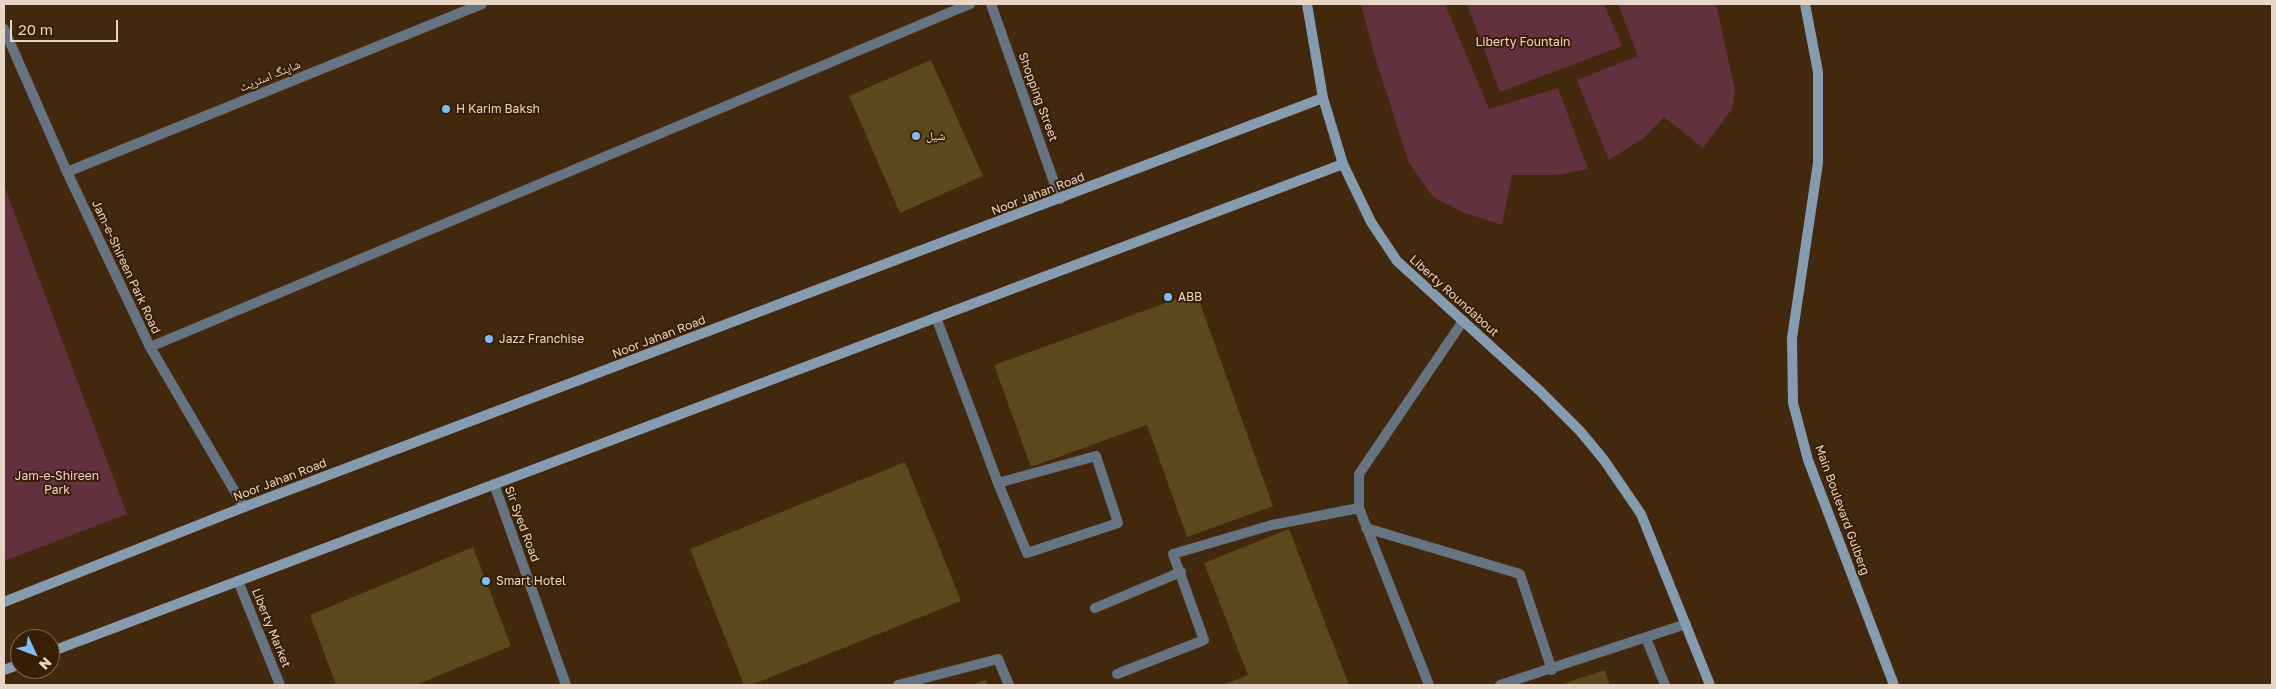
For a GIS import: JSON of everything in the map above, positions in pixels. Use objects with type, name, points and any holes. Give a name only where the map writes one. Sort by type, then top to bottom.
[{"type":"street","name":"شاپنگ اسٹریٹ","points":[[67,172],[482,4]]},
{"type":"street","points":[[150,347],[970,4]]},
{"type":"street","name":"Shopping Street","points":[[991,4],[1060,199]]},
{"type":"street","name":"Liberty Roundabout","points":[[1307,4],[1324,98],[1342,164],[1371,222],[1397,261],[1580,431],[1604,460],[1641,514],[1686,624]]},
{"type":"street","name":"Main Boulevard Gulberg","points":[[1805,4],[1818,72],[1818,163],[1792,338],[1793,403],[1808,460],[1894,685]]},
{"type":"street","name":"Jam-e-Shireen Park Road","points":[[4,29],[67,172],[150,347],[244,507]]},
{"type":"street","name":"Noor Jahan Road","points":[[4,602],[244,507],[1324,98]]},
{"type":"street","points":[[60,648],[1342,164]]},
{"type":"street","points":[[936,317],[998,483],[1027,553],[1118,523],[1096,456],[998,483]]},
{"type":"street","points":[[1429,685],[1359,508],[1359,474],[1463,321]]},
{"type":"street","name":"Sir Syed Road","points":[[494,484],[566,685]]},
{"type":"street","points":[[1117,674],[1204,640],[1173,554],[1272,525],[1359,508]]},
{"type":"street","points":[[1366,528],[1520,574],[1552,670]]},
{"type":"street","points":[[1095,608],[1180,572]]},
{"type":"street","name":"Liberty Market","points":[[238,581],[280,685]]},
{"type":"street","points":[[1500,685],[1552,670],[1686,624],[1710,685]]},
{"type":"street","points":[[1646,638],[1665,685]]},
{"type":"street","points":[[898,685],[998,659],[1009,685]]},
{"type":"green space","points":[[1361,4],[1445,4],[1489,109],[1558,88],[1588,169],[1558,175],[1512,175],[1502,225],[1465,213],[1433,197],[1409,163],[1374,54]]},
{"type":"green space","name":"Liberty Fountain","points":[[1467,4],[1604,4],[1622,46],[1500,92]]},
{"type":"green space","points":[[1618,4],[1716,4],[1735,90],[1732,109],[1703,148],[1664,117],[1645,137],[1609,160],[1577,80],[1638,56]]},
{"type":"green space","name":"Jam-e-Shireen Park","points":[[4,185],[127,514],[4,561]]},
{"type":"building","name":"شیل","points":[[931,60],[983,176],[900,213],[849,96]]},
{"type":"building","points":[[1196,292],[1273,506],[1187,537],[1147,425],[1031,467],[994,365]]},
{"type":"building","points":[[905,462],[961,601],[751,685],[744,685],[690,549]]},
{"type":"building","points":[[1289,529],[1349,685],[1223,685],[1248,675],[1204,563]]},
{"type":"building","name":"Smart Hotel","points":[[473,547],[511,646],[416,685],[336,685],[310,615]]},
{"type":"building","points":[[1605,670],[1610,685],[1559,685]]},
{"type":"building","points":[[985,680],[988,685],[972,685]]},
{"type":"place","name":"H Karim Baksh","points":[[446,109]]},
{"type":"place","name":"شیل","points":[[916,136]]},
{"type":"place","name":"ABB","points":[[1168,297]]},
{"type":"place","name":"Jazz Franchise","points":[[489,339]]},
{"type":"place","name":"Smart Hotel","points":[[486,581]]}]
